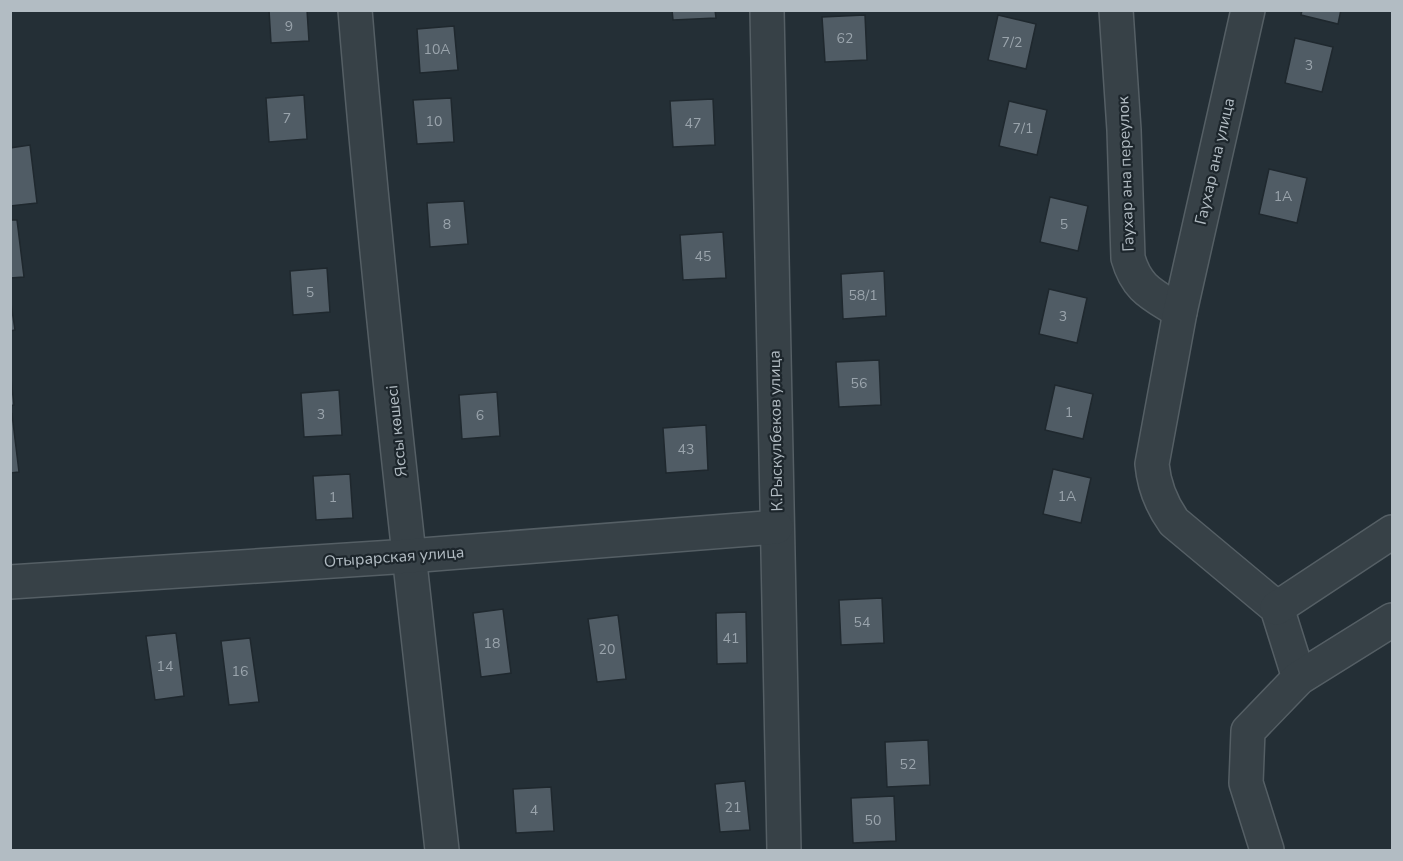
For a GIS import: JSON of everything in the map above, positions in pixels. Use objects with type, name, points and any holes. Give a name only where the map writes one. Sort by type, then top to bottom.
[{"type":"street","name":"Яссы көшесі","points":[[355,10],[409,556],[442,850]]},
{"type":"street","name":"К.Рыскулбеков улица","points":[[767,10],[784,850]]},
{"type":"street","name":"Гаухар ана переулок","points":[[1116,10],[1124,130],[1128,258],[1132,275],[1142,287],[1180,312]]},
{"type":"street","name":"Гаухар ана улица","points":[[1248,10],[1180,312],[1152,464],[1154,483],[1164,509],[1174,522],[1277,608]]},
{"type":"street","name":"Отырарская улица","points":[[10,582],[409,556],[776,527]]},
{"type":"street","points":[[1299,678],[1277,608],[1392,532]]},
{"type":"street","points":[[1267,850],[1246,783],[1248,731],[1299,678],[1392,620]]},
{"type":"building","points":[[269,10],[307,10],[309,41],[271,43]]},
{"type":"building","points":[[672,10],[715,10],[716,18],[673,20]]},
{"type":"building","points":[[1302,10],[1341,10],[1338,24],[1301,15]]},
{"type":"building","points":[[865,15],[867,60],[825,62],[822,17]]},
{"type":"building","points":[[998,15],[1036,24],[1026,69],[988,60]]},
{"type":"building","points":[[454,26],[458,70],[420,73],[417,29]]},
{"type":"building","points":[[1295,38],[1333,47],[1322,92],[1285,83]]},
{"type":"building","points":[[304,95],[307,139],[269,142],[266,98]]},
{"type":"building","points":[[451,98],[454,142],[417,144],[413,100]]},
{"type":"building","points":[[713,99],[715,145],[673,147],[670,101]]},
{"type":"building","points":[[1009,101],[1047,110],[1037,155],[999,146]]},
{"type":"building","points":[[30,145],[37,203],[10,206],[10,148]]},
{"type":"building","points":[[1269,169],[1307,178],[1297,223],[1259,214]]},
{"type":"building","points":[[1050,197],[1088,206],[1078,251],[1040,242]]},
{"type":"building","points":[[464,201],[468,244],[430,247],[427,203]]},
{"type":"building","points":[[10,220],[17,220],[24,277],[10,278]]},
{"type":"building","points":[[723,232],[726,278],[683,280],[680,235]]},
{"type":"building","points":[[327,268],[330,312],[293,315],[290,271]]},
{"type":"building","points":[[884,271],[886,316],[843,319],[841,274]]},
{"type":"building","points":[[1049,289],[1087,298],[1077,343],[1039,334]]},
{"type":"building","points":[[10,297],[15,330],[10,331]]},
{"type":"building","points":[[879,360],[881,405],[839,407],[836,362]]},
{"type":"building","points":[[10,370],[14,405],[10,406]]},
{"type":"building","points":[[1055,385],[1093,394],[1083,439],[1045,430]]},
{"type":"building","points":[[339,390],[342,435],[304,437],[301,393]]},
{"type":"building","points":[[497,392],[500,436],[462,439],[459,395]]},
{"type":"building","points":[[12,414],[19,472],[10,473],[10,415]]},
{"type":"building","points":[[706,425],[708,470],[666,473],[663,428]]},
{"type":"building","points":[[1053,469],[1091,478],[1081,523],[1043,514]]},
{"type":"building","points":[[350,474],[353,518],[316,520],[313,476]]},
{"type":"building","points":[[882,598],[884,643],[841,645],[839,600]]},
{"type":"building","points":[[503,609],[511,673],[481,677],[473,613]]},
{"type":"building","points":[[746,612],[747,663],[717,664],[716,613]]},
{"type":"building","points":[[618,615],[626,679],[597,682],[588,619]]},
{"type":"building","points":[[176,633],[184,696],[155,700],[146,636]]},
{"type":"building","points":[[250,638],[259,702],[229,705],[221,641]]},
{"type":"building","points":[[928,740],[930,785],[887,787],[885,742]]},
{"type":"building","points":[[745,781],[750,830],[720,832],[715,784]]},
{"type":"building","points":[[551,787],[554,831],[516,833],[513,789]]},
{"type":"building","points":[[894,796],[896,841],[853,843],[851,798]]}]
